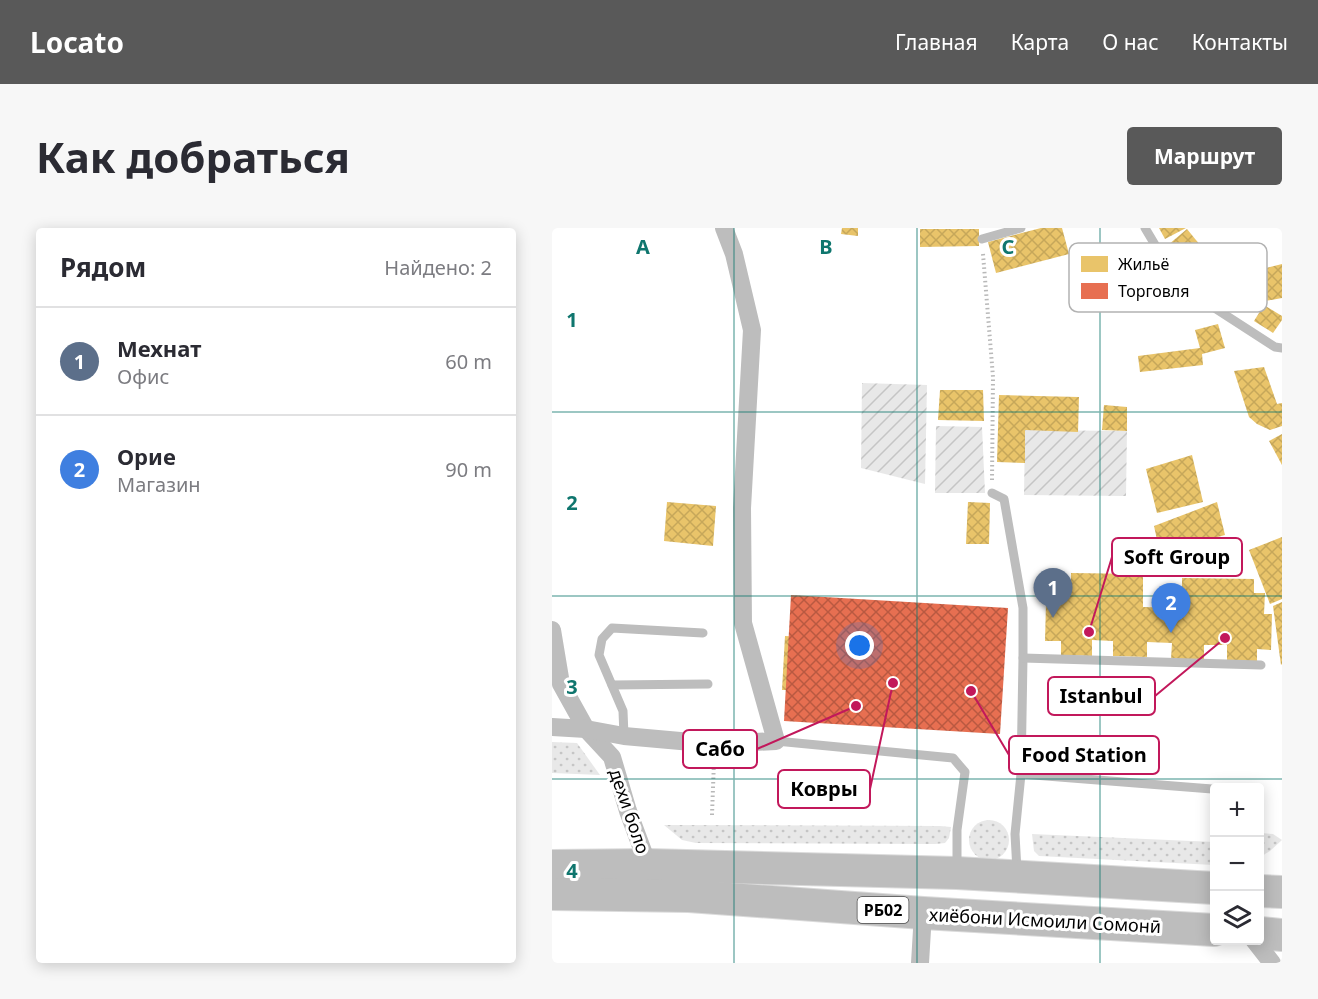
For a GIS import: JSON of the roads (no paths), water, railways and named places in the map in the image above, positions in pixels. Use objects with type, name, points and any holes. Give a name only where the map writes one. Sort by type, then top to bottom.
[{"type":"highway","name":"РБ02","points":[[552,854],[594,866]]},
{"type":"highway","name":"РБ02","points":[[552,866],[648,865],[957,873],[1210,888]]},
{"type":"highway","points":[[1264,891],[1282,892]]},
{"type":"highway","name":"хиёбони Исмоили Сомонӣ","points":[[552,894],[689,896],[923,913],[1210,930]]},
{"type":"highway","points":[[1264,933],[1282,935]]},
{"type":"street","points":[[552,727],[714,744],[776,741],[743,623],[742,508],[752,330],[734,254],[724,228]]},
{"type":"street","name":"дехи боло","points":[[552,630],[561,684],[586,729],[612,757],[628,811],[648,865]]},
{"type":"street","points":[[920,963],[923,913]]},
{"type":"street","points":[[1258,945],[1272,963]]},
{"type":"lane","points":[[982,239],[1021,228]]},
{"type":"lane","points":[[1144,228],[1153,243]]},
{"type":"lane","points":[[1221,312],[1275,347],[1282,348]]},
{"type":"lane","points":[[992,492],[1004,499],[1023,608],[1021,774],[1015,834],[1017,876]]},
{"type":"lane","points":[[624,736],[623,711],[599,655],[602,639],[612,628],[703,633]]},
{"type":"lane","points":[[1023,658],[1261,665]]},
{"type":"lane","points":[[612,685],[708,684]]},
{"type":"lane","points":[[776,741],[953,758],[965,772],[957,830],[957,873]]},
{"type":"lane","points":[[1021,774],[1210,789]]},
{"type":"place","name":"Мехнат","points":[[1053,618]]},
{"type":"place","name":"Soft Group","points":[[1089,632]]},
{"type":"place","name":"Орие","points":[[1171,633]]},
{"type":"place","name":"Istanbul","points":[[1225,638]]},
{"type":"place","name":"Ковры","points":[[893,683]]},
{"type":"place","name":"Food Station","points":[[971,691]]},
{"type":"place","name":"Сабо","points":[[856,706]]}]
